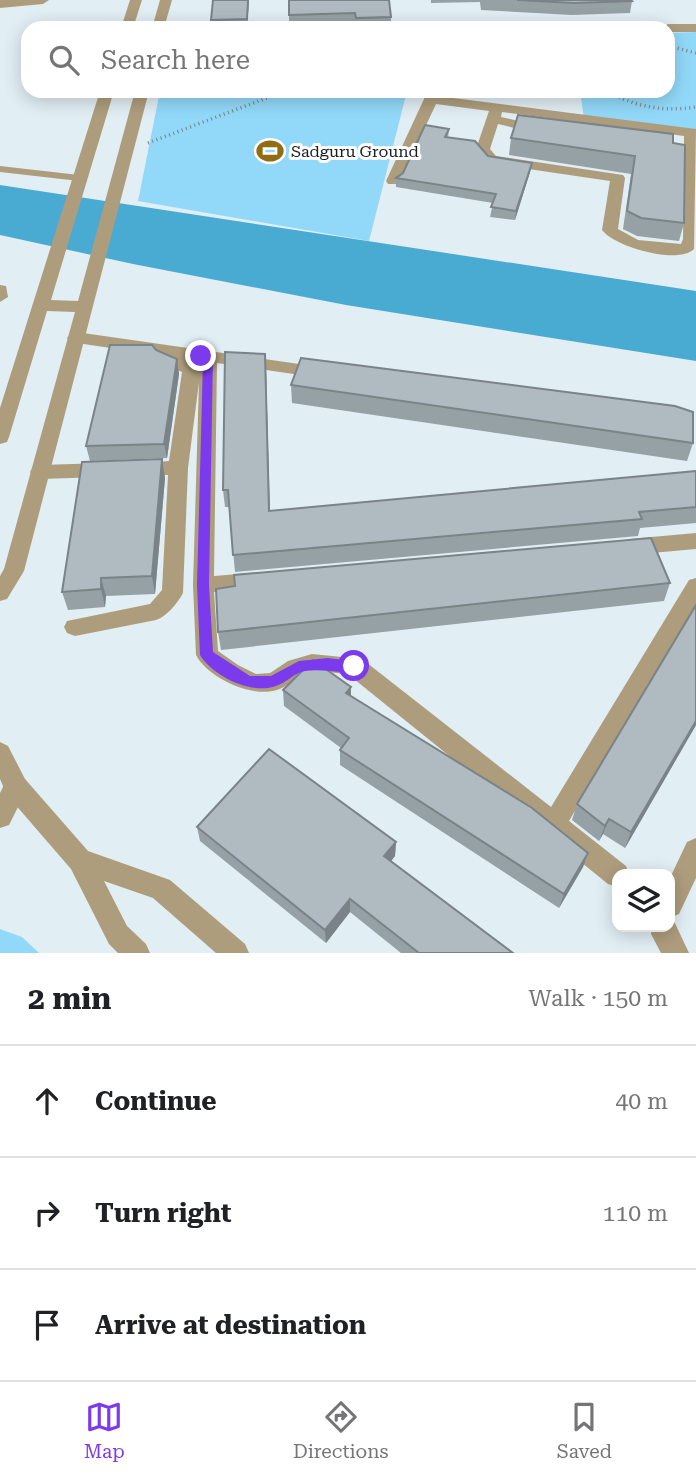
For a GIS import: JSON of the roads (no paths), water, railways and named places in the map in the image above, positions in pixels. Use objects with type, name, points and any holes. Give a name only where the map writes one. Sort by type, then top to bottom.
[{"type":"street","points":[[0,4],[43,0]]},
{"type":"street","points":[[129,21],[136,0]]},
{"type":"street","points":[[160,21],[166,0]]},
{"type":"street","points":[[675,28],[696,28]]},
{"type":"street","points":[[0,437],[105,98]]},
{"type":"street","points":[[0,593],[14,571],[140,98]]},
{"type":"street","points":[[393,181],[431,98]]},
{"type":"street","points":[[442,98],[549,131]]},
{"type":"street","points":[[495,113],[483,149],[492,160],[618,178],[610,230],[623,242],[686,249],[691,239],[693,138]]},
{"type":"street","points":[[495,113],[693,138]]},
{"type":"street","points":[[619,138],[693,138]]},
{"type":"street","points":[[0,290],[0,297]]},
{"type":"street","points":[[41,305],[84,307]]},
{"type":"street","points":[[76,338],[344,374]]},
{"type":"street","points":[[75,627],[156,611],[172,593],[178,468],[191,372],[187,366],[172,359],[136,354]]},
{"type":"street","points":[[208,357],[203,585],[206,655],[232,674],[249,682],[274,682],[299,666],[328,663],[354,666],[612,871]]},
{"type":"street","points":[[40,472],[178,468]]},
{"type":"street","points":[[614,548],[696,541]]},
{"type":"street","points":[[203,585],[285,578]]},
{"type":"street","points":[[554,824],[696,586]]},
{"type":"street","points":[[0,753],[16,787],[80,860],[118,935],[137,953]]},
{"type":"street","points":[[0,817],[16,787]]},
{"type":"street","points":[[675,894],[696,850]]},
{"type":"street","points":[[80,860],[161,889],[236,953]]},
{"type":"street","points":[[664,932],[676,953]]},
{"type":"lane","points":[[0,169],[79,178]]},
{"type":"place","name":"Sadguru Ground","points":[[270,151]]}]
